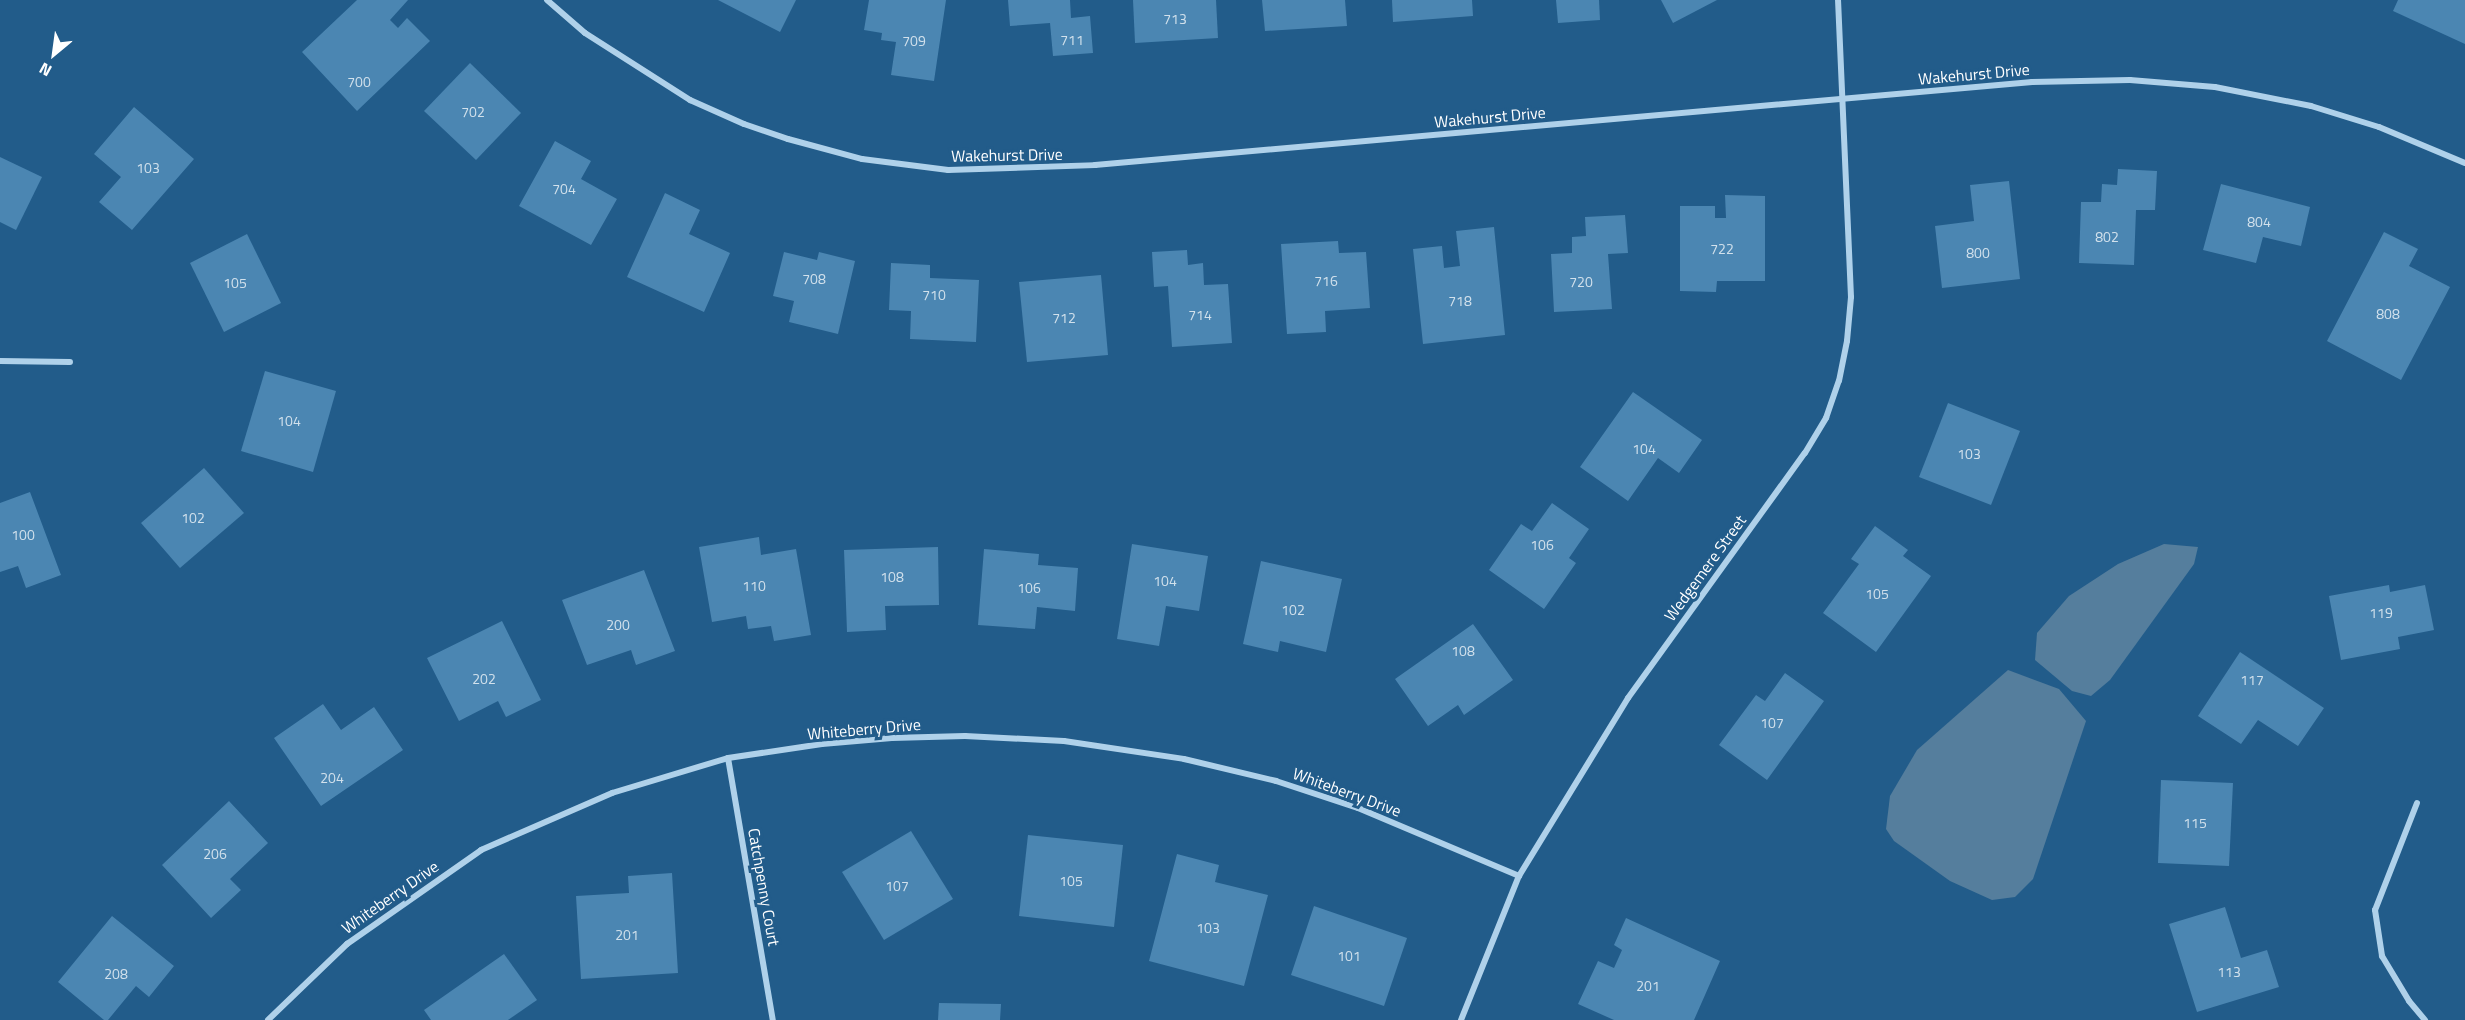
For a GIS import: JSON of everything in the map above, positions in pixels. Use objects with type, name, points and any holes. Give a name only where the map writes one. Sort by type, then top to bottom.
[{"type":"street","name":"Wakehurst Drive","points":[[547,0],[585,33],[639,68],[690,100],[733,119],[788,139],[862,159],[948,170],[1025,169],[1107,164],[2032,82],[2130,80],[2215,87],[2311,105],[2379,127],[2465,163]]},
{"type":"street","name":"Wedgemere Street","points":[[1461,1020],[1519,876],[1628,698],[1805,453],[1826,418],[1839,381],[1847,341],[1851,297],[1838,0]]},
{"type":"street","points":[[0,361],[70,362]]},
{"type":"street","name":"Whiteberry Drive","points":[[268,1020],[347,944],[481,850],[612,793],[728,758],[822,744],[892,738],[965,736],[1064,741],[1184,759],[1276,781],[1358,808],[1519,876]]},
{"type":"street","name":"Catchpenny Court","points":[[728,758],[773,1020]]},
{"type":"street","points":[[2417,803],[2375,910],[2382,956],[2409,1000],[2425,1020]]},
{"type":"water","points":[[2164,544],[2198,547],[2194,564],[2110,680],[2091,696],[2072,691],[2035,660],[2037,633],[2069,596],[2118,564]]},
{"type":"water","points":[[2008,670],[2059,689],[2086,721],[2033,879],[2015,897],[1992,900],[1950,881],[1894,841],[1886,829],[1890,796],[1917,750]]},
{"type":"building","points":[[357,0],[408,0],[390,20],[398,28],[407,18],[430,41],[357,111],[302,52]]},
{"type":"building","points":[[718,0],[796,0],[780,32]]},
{"type":"building","points":[[869,0],[946,0],[934,81],[891,75],[896,42],[881,40],[882,33],[864,30]]},
{"type":"building","points":[[1008,0],[1070,0],[1071,18],[1090,16],[1093,53],[1053,56],[1050,23],[1010,26]]},
{"type":"building","points":[[1133,0],[1216,0],[1218,38],[1135,43]]},
{"type":"building","points":[[1262,0],[1345,0],[1347,26],[1265,31]]},
{"type":"building","points":[[1392,0],[1472,0],[1473,16],[1393,22]]},
{"type":"building","points":[[1556,0],[1599,0],[1600,20],[1558,23]]},
{"type":"building","points":[[1661,0],[1717,0],[1673,23]]},
{"type":"building","points":[[2398,0],[2465,0],[2465,44],[2393,11]]},
{"type":"building","points":[[470,63],[521,113],[476,160],[424,111]]},
{"type":"building","points":[[134,107],[194,159],[132,230],[99,202],[121,177],[94,154]]},
{"type":"building","points":[[555,141],[591,161],[581,179],[617,199],[591,245],[519,206]]},
{"type":"building","points":[[0,157],[42,177],[16,230],[0,222]]},
{"type":"building","points":[[2118,169],[2157,171],[2155,210],[2136,210],[2134,265],[2079,263],[2081,202],[2101,202],[2102,184],[2117,185]]},
{"type":"building","points":[[2009,181],[2020,279],[1942,288],[1935,226],[1974,221],[1970,185]]},
{"type":"building","points":[[2221,184],[2310,207],[2301,246],[2263,237],[2256,263],[2203,250]]},
{"type":"building","points":[[665,193],[700,210],[689,234],[730,253],[704,312],[627,277]]},
{"type":"building","points":[[1725,195],[1765,196],[1765,281],[1717,281],[1716,292],[1680,291],[1680,206],[1715,206],[1715,218],[1726,218]]},
{"type":"building","points":[[1625,215],[1628,253],[1608,254],[1612,309],[1554,312],[1551,254],[1572,253],[1572,237],[1586,236],[1585,217]]},
{"type":"building","points":[[1494,227],[1505,335],[1423,344],[1413,249],[1442,246],[1444,268],[1460,266],[1456,231]]},
{"type":"building","points":[[2384,232],[2418,249],[2409,266],[2450,287],[2401,380],[2327,341]]},
{"type":"building","points":[[247,234],[281,303],[224,332],[190,263]]},
{"type":"building","points":[[1338,241],[1339,253],[1366,252],[1370,308],[1325,311],[1326,332],[1287,334],[1281,244]]},
{"type":"building","points":[[1187,250],[1188,265],[1203,263],[1204,285],[1228,284],[1232,343],[1172,347],[1168,286],[1154,287],[1152,252]]},
{"type":"building","points":[[784,252],[817,260],[819,252],[855,261],[838,334],[789,322],[794,301],[773,296]]},
{"type":"building","points":[[891,263],[930,265],[930,278],[979,280],[976,342],[910,339],[911,311],[889,310]]},
{"type":"building","points":[[1101,275],[1108,355],[1027,362],[1019,282]]},
{"type":"building","points":[[265,371],[336,391],[313,472],[241,451]]},
{"type":"building","points":[[1633,392],[1702,440],[1679,473],[1658,458],[1628,501],[1580,467]]},
{"type":"building","points":[[1948,403],[2020,431],[1991,505],[1919,477]]},
{"type":"building","points":[[204,468],[244,513],[180,568],[141,523]]},
{"type":"building","points":[[30,492],[61,575],[26,588],[18,566],[0,572],[0,503]]},
{"type":"building","points":[[1552,503],[1589,529],[1569,558],[1576,563],[1544,609],[1489,570],[1521,524],[1532,531]]},
{"type":"building","points":[[1875,526],[1908,550],[1903,556],[1931,576],[1876,652],[1823,613],[1859,564],[1851,559]]},
{"type":"building","points":[[759,537],[761,555],[796,549],[811,635],[774,641],[771,626],[748,629],[746,616],[712,622],[699,547]]},
{"type":"building","points":[[1132,544],[1208,556],[1199,611],[1166,606],[1159,646],[1117,639]]},
{"type":"building","points":[[938,547],[939,605],[885,606],[886,630],[847,632],[844,550]]},
{"type":"building","points":[[984,549],[1039,554],[1038,565],[1078,568],[1075,611],[1037,607],[1035,629],[978,625]]},
{"type":"building","points":[[1261,561],[1342,579],[1326,652],[1280,641],[1278,652],[1243,644]]},
{"type":"building","points":[[644,570],[675,651],[636,665],[631,650],[587,665],[562,600]]},
{"type":"building","points":[[2389,585],[2390,592],[2425,585],[2434,630],[2398,637],[2400,649],[2341,660],[2329,596]]},
{"type":"building","points":[[502,621],[541,700],[506,717],[498,701],[459,721],[427,658]]},
{"type":"building","points":[[1473,624],[1513,680],[1464,715],[1458,705],[1428,726],[1395,679]]},
{"type":"building","points":[[2240,652],[2324,708],[2298,746],[2258,720],[2241,744],[2198,716]]},
{"type":"building","points":[[1785,673],[1824,701],[1767,780],[1719,745],[1756,695],[1765,701]]},
{"type":"building","points":[[323,704],[341,730],[374,707],[403,750],[321,806],[274,738]]},
{"type":"building","points":[[2161,780],[2233,783],[2229,866],[2158,863]]},
{"type":"building","points":[[229,801],[268,843],[230,879],[241,890],[211,918],[162,865]]},
{"type":"building","points":[[911,831],[953,899],[884,940],[842,872]]},
{"type":"building","points":[[1028,835],[1123,845],[1114,927],[1019,916]]},
{"type":"building","points":[[1177,854],[1219,865],[1215,882],[1268,895],[1244,986],[1149,961]]},
{"type":"building","points":[[672,873],[678,973],[581,979],[576,896],[629,893],[628,876]]},
{"type":"building","points":[[1314,906],[1407,938],[1384,1006],[1291,975]]},
{"type":"building","points":[[2225,907],[2241,958],[2267,950],[2279,987],[2197,1012],[2169,924]]},
{"type":"building","points":[[112,916],[174,966],[149,997],[136,986],[108,1020],[104,1020],[58,982]]},
{"type":"building","points":[[1626,918],[1720,961],[1694,1020],[1614,1020],[1578,1004],[1598,961],[1614,968],[1622,950],[1614,945]]},
{"type":"building","points":[[504,954],[537,1000],[508,1020],[431,1020],[424,1010]]},
{"type":"building","points":[[939,1003],[1001,1004],[1000,1020],[938,1020]]}]
